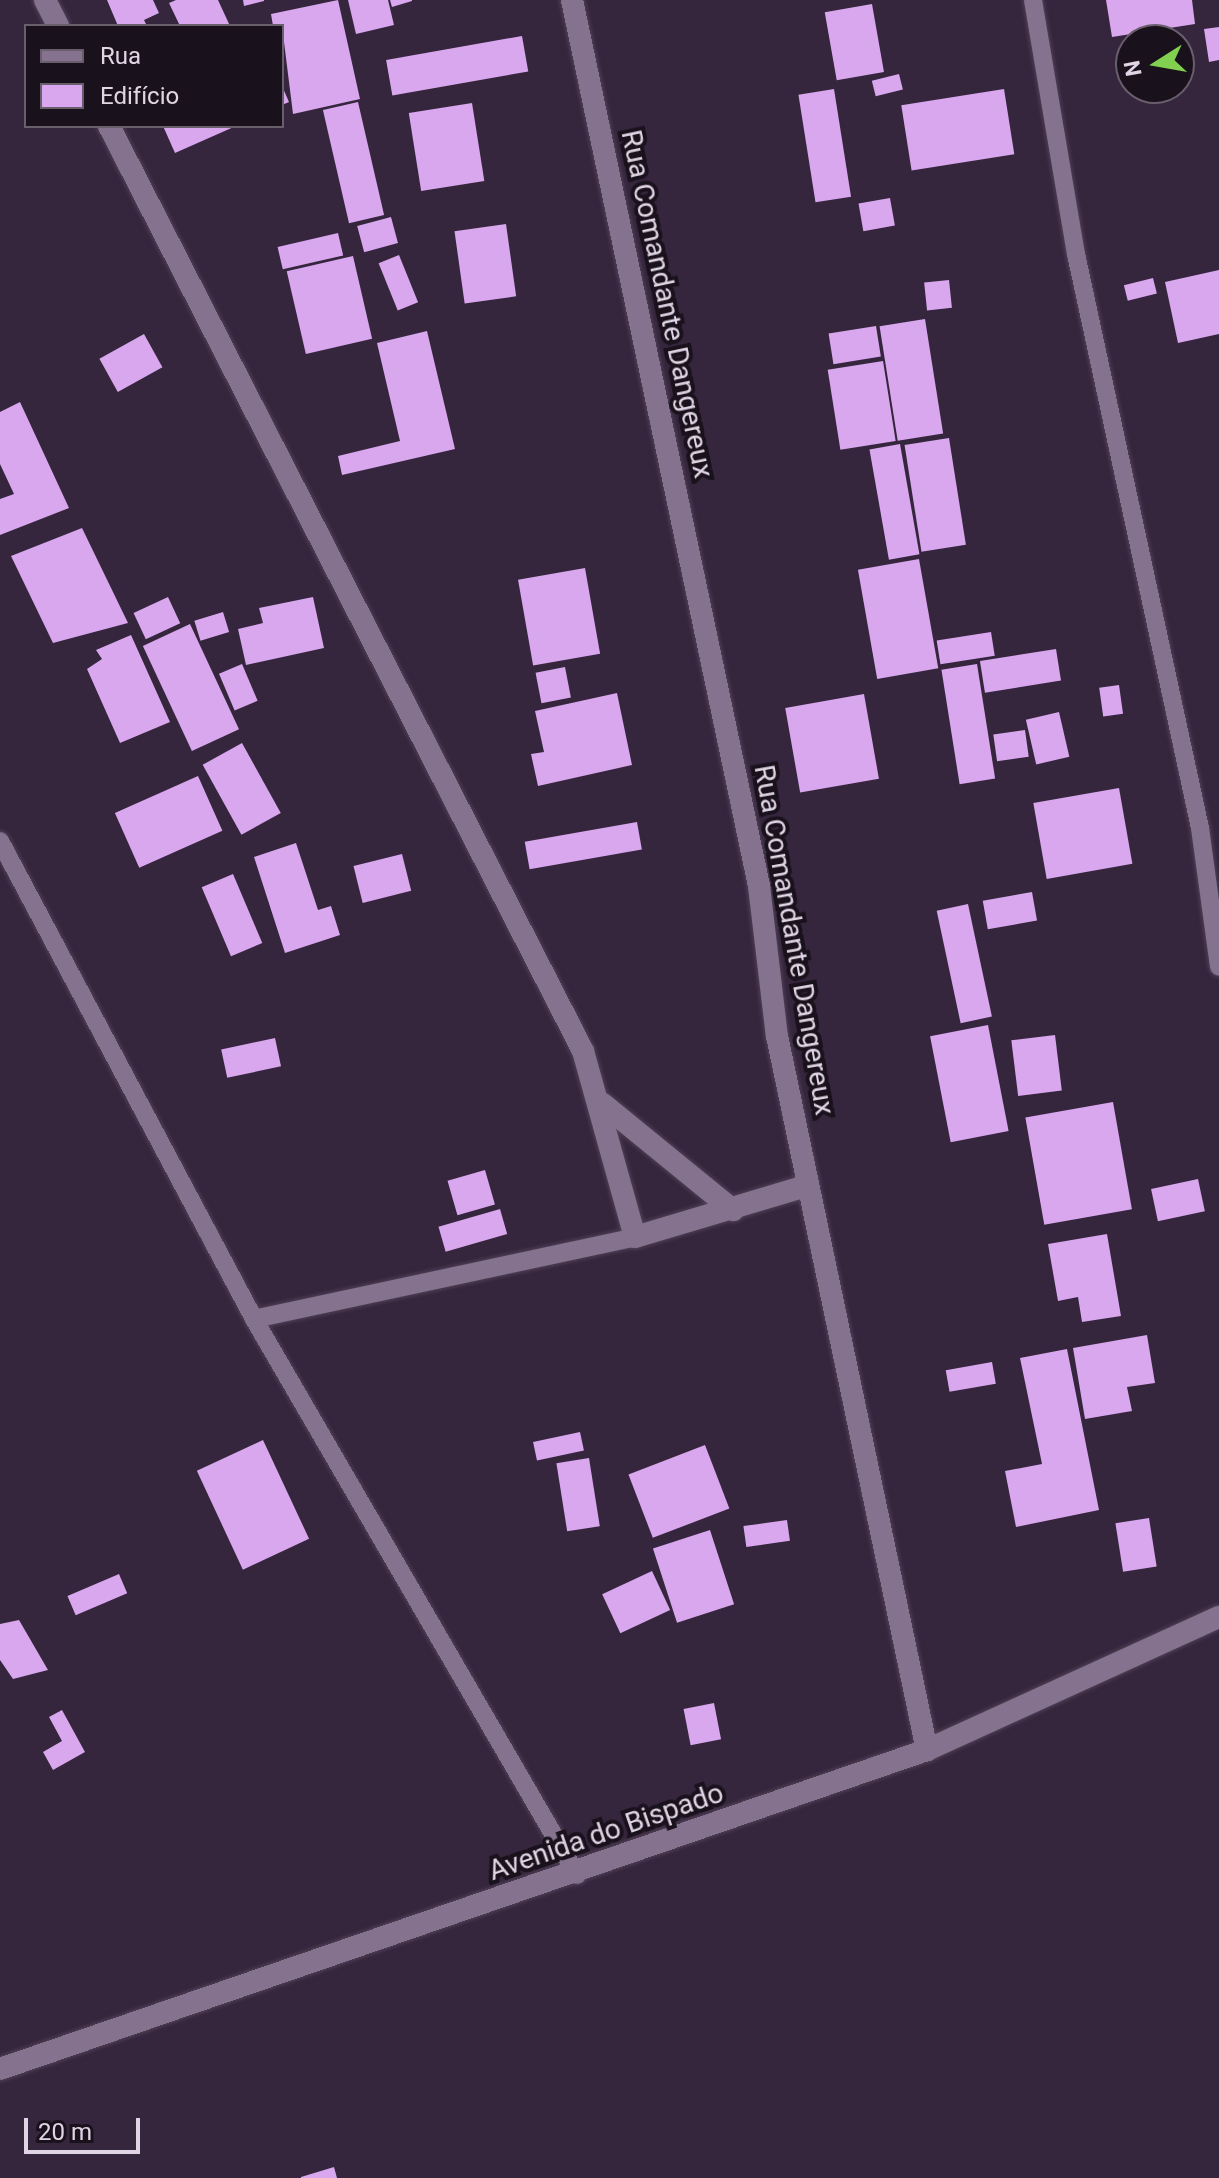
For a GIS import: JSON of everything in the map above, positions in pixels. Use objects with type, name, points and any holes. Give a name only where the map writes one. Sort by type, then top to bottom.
[{"type":"street","points":[[45,0],[57,24]]},
{"type":"street","name":"Rua Comandante Dangereux","points":[[572,0],[759,886],[777,1036],[806,1186],[927,1750]]},
{"type":"street","points":[[110,128],[583,1051],[603,1104],[635,1237],[806,1186]]},
{"type":"street","points":[[603,1104],[733,1210]]},
{"type":"street","name":"Avenida do Bispado","points":[[0,2069],[577,1875],[927,1750],[1219,1617]]},
{"type":"lane","points":[[1033,0],[1076,254],[1200,828],[1219,967]]},
{"type":"lane","points":[[0,841],[254,1319],[577,1875]]},
{"type":"lane","points":[[254,1319],[635,1237]]},
{"type":"building","points":[[107,0],[153,0],[159,13],[144,20],[146,24],[117,24]]},
{"type":"building","points":[[176,0],[218,0],[229,24],[179,24],[169,3]]},
{"type":"building","points":[[243,0],[264,0],[264,1],[244,6]]},
{"type":"building","points":[[338,0],[360,99],[293,114],[284,24],[273,24],[271,14]]},
{"type":"building","points":[[348,0],[388,0],[394,25],[356,34]]},
{"type":"building","points":[[390,0],[412,0],[412,1],[392,7]]},
{"type":"building","points":[[1106,0],[1192,0],[1195,24],[1115,24],[1115,37],[1112,37]]},
{"type":"building","points":[[872,4],[884,72],[837,80],[825,12]]},
{"type":"building","points":[[1219,27],[1219,60],[1209,62],[1204,29]]},
{"type":"building","points":[[522,36],[528,71],[392,95],[386,60]]},
{"type":"building","points":[[899,74],[903,90],[876,96],[872,81]]},
{"type":"building","points":[[834,89],[851,197],[815,202],[798,95]]},
{"type":"building","points":[[1004,89],[1014,154],[912,170],[901,105]]},
{"type":"building","points":[[358,102],[384,215],[349,223],[323,110]]},
{"type":"building","points":[[472,103],[484,181],[421,191],[409,113]]},
{"type":"building","points":[[164,128],[231,128],[175,153]]},
{"type":"building","points":[[890,198],[895,226],[863,231],[858,204]]},
{"type":"building","points":[[391,217],[398,243],[364,252],[357,226]]},
{"type":"building","points":[[506,224],[516,296],[465,304],[455,231]]},
{"type":"building","points":[[338,233],[343,255],[283,269],[278,247]]},
{"type":"building","points":[[399,255],[418,302],[398,311],[379,263]]},
{"type":"building","points":[[353,256],[372,339],[306,354],[287,271]]},
{"type":"building","points":[[1219,270],[1219,334],[1178,343],[1165,282]]},
{"type":"building","points":[[1153,278],[1157,294],[1128,301],[1124,285]]},
{"type":"building","points":[[949,280],[952,308],[927,310],[924,283]]},
{"type":"building","points":[[925,319],[943,434],[898,441],[880,326]]},
{"type":"building","points":[[876,326],[881,357],[833,364],[829,334]]},
{"type":"building","points":[[427,331],[455,449],[342,475],[338,456],[400,441],[377,343]]},
{"type":"building","points":[[144,334],[162,367],[118,392],[99,359]]},
{"type":"building","points":[[883,361],[896,441],[840,450],[828,370]]},
{"type":"building","points":[[20,402],[69,508],[0,535],[0,499],[14,494],[0,464],[0,412]]},
{"type":"building","points":[[949,438],[966,545],[921,552],[905,445]]},
{"type":"building","points":[[900,444],[919,554],[889,560],[869,449]]},
{"type":"building","points":[[82,528],[128,623],[53,643],[11,556]]},
{"type":"building","points":[[919,559],[938,668],[877,679],[858,570]]},
{"type":"building","points":[[585,568],[600,654],[533,665],[518,580]]},
{"type":"building","points":[[168,597],[180,623],[146,639],[134,613]]},
{"type":"building","points":[[313,597],[324,648],[246,665],[238,629],[263,623],[259,608]]},
{"type":"building","points":[[223,612],[229,632],[200,641],[194,621]]},
{"type":"building","points":[[190,624],[239,729],[192,751],[143,646]]},
{"type":"building","points":[[991,632],[995,656],[940,664],[937,641]]},
{"type":"building","points":[[131,635],[170,722],[120,743],[87,669],[102,659],[96,650]]},
{"type":"building","points":[[1056,649],[1061,681],[985,693],[980,661]]},
{"type":"building","points":[[242,664],[258,701],[235,711],[219,674]]},
{"type":"building","points":[[977,664],[995,779],[960,784],[941,670]]},
{"type":"building","points":[[565,667],[571,697],[541,703],[536,673]]},
{"type":"building","points":[[1119,685],[1123,714],[1103,717],[1099,688]]},
{"type":"building","points":[[617,693],[632,765],[538,786],[531,754],[544,752],[535,711]]},
{"type":"building","points":[[864,694],[879,779],[800,793],[785,708]]},
{"type":"building","points":[[1059,712],[1069,757],[1036,764],[1026,720]]},
{"type":"building","points":[[1025,730],[1029,757],[997,761],[993,734]]},
{"type":"building","points":[[242,743],[281,813],[241,835],[203,765]]},
{"type":"building","points":[[198,776],[222,831],[139,868],[115,813]]},
{"type":"building","points":[[1119,788],[1132,864],[1047,879],[1033,803]]},
{"type":"building","points":[[637,822],[642,850],[530,869],[525,842]]},
{"type":"building","points":[[296,843],[318,910],[331,906],[340,935],[285,953],[254,857]]},
{"type":"building","points":[[402,854],[411,891],[363,903],[353,866]]},
{"type":"building","points":[[233,874],[262,943],[231,956],[202,887]]},
{"type":"building","points":[[1032,892],[1037,921],[988,929],[983,901]]},
{"type":"building","points":[[968,904],[992,1016],[961,1023],[937,911]]},
{"type":"building","points":[[988,1025],[1009,1131],[951,1142],[930,1036]]},
{"type":"building","points":[[1055,1035],[1062,1091],[1018,1096],[1011,1040]]},
{"type":"building","points":[[275,1038],[281,1066],[227,1078],[221,1049]]},
{"type":"building","points":[[1113,1102],[1132,1209],[1044,1225],[1025,1117]]},
{"type":"building","points":[[485,1170],[495,1205],[457,1215],[448,1181]]},
{"type":"building","points":[[1198,1179],[1205,1211],[1158,1221],[1151,1189]]},
{"type":"building","points":[[500,1209],[507,1234],[446,1252],[438,1227]]},
{"type":"building","points":[[1107,1234],[1121,1316],[1082,1322],[1078,1297],[1058,1301],[1048,1244]]},
{"type":"building","points":[[1147,1335],[1155,1383],[1127,1387],[1132,1411],[1085,1419],[1073,1348]]},
{"type":"building","points":[[1067,1349],[1099,1510],[1016,1527],[1005,1471],[1042,1464],[1020,1358]]},
{"type":"building","points":[[992,1362],[996,1384],[950,1392],[946,1370]]},
{"type":"building","points":[[580,1432],[584,1451],[537,1461],[533,1442]]},
{"type":"building","points":[[263,1440],[309,1539],[243,1570],[197,1471]]},
{"type":"building","points":[[705,1445],[729,1508],[653,1538],[628,1474]]},
{"type":"building","points":[[589,1458],[600,1526],[567,1531],[556,1463]]},
{"type":"building","points":[[1149,1518],[1157,1566],[1123,1572],[1115,1523]]},
{"type":"building","points":[[787,1520],[790,1541],[746,1547],[743,1526]]},
{"type":"building","points":[[710,1530],[734,1604],[677,1623],[653,1549]]},
{"type":"building","points":[[652,1571],[670,1610],[620,1633],[602,1594]]},
{"type":"building","points":[[119,1574],[127,1593],[76,1615],[67,1596]]},
{"type":"building","points":[[19,1620],[48,1670],[13,1679],[0,1660],[0,1624]]},
{"type":"building","points":[[714,1703],[721,1739],[691,1745],[684,1709]]},
{"type":"building","points":[[62,1710],[85,1752],[53,1770],[43,1752],[62,1741],[49,1717]]},
{"type":"building","points":[[334,2167],[337,2178],[301,2178],[301,2177]]}]
